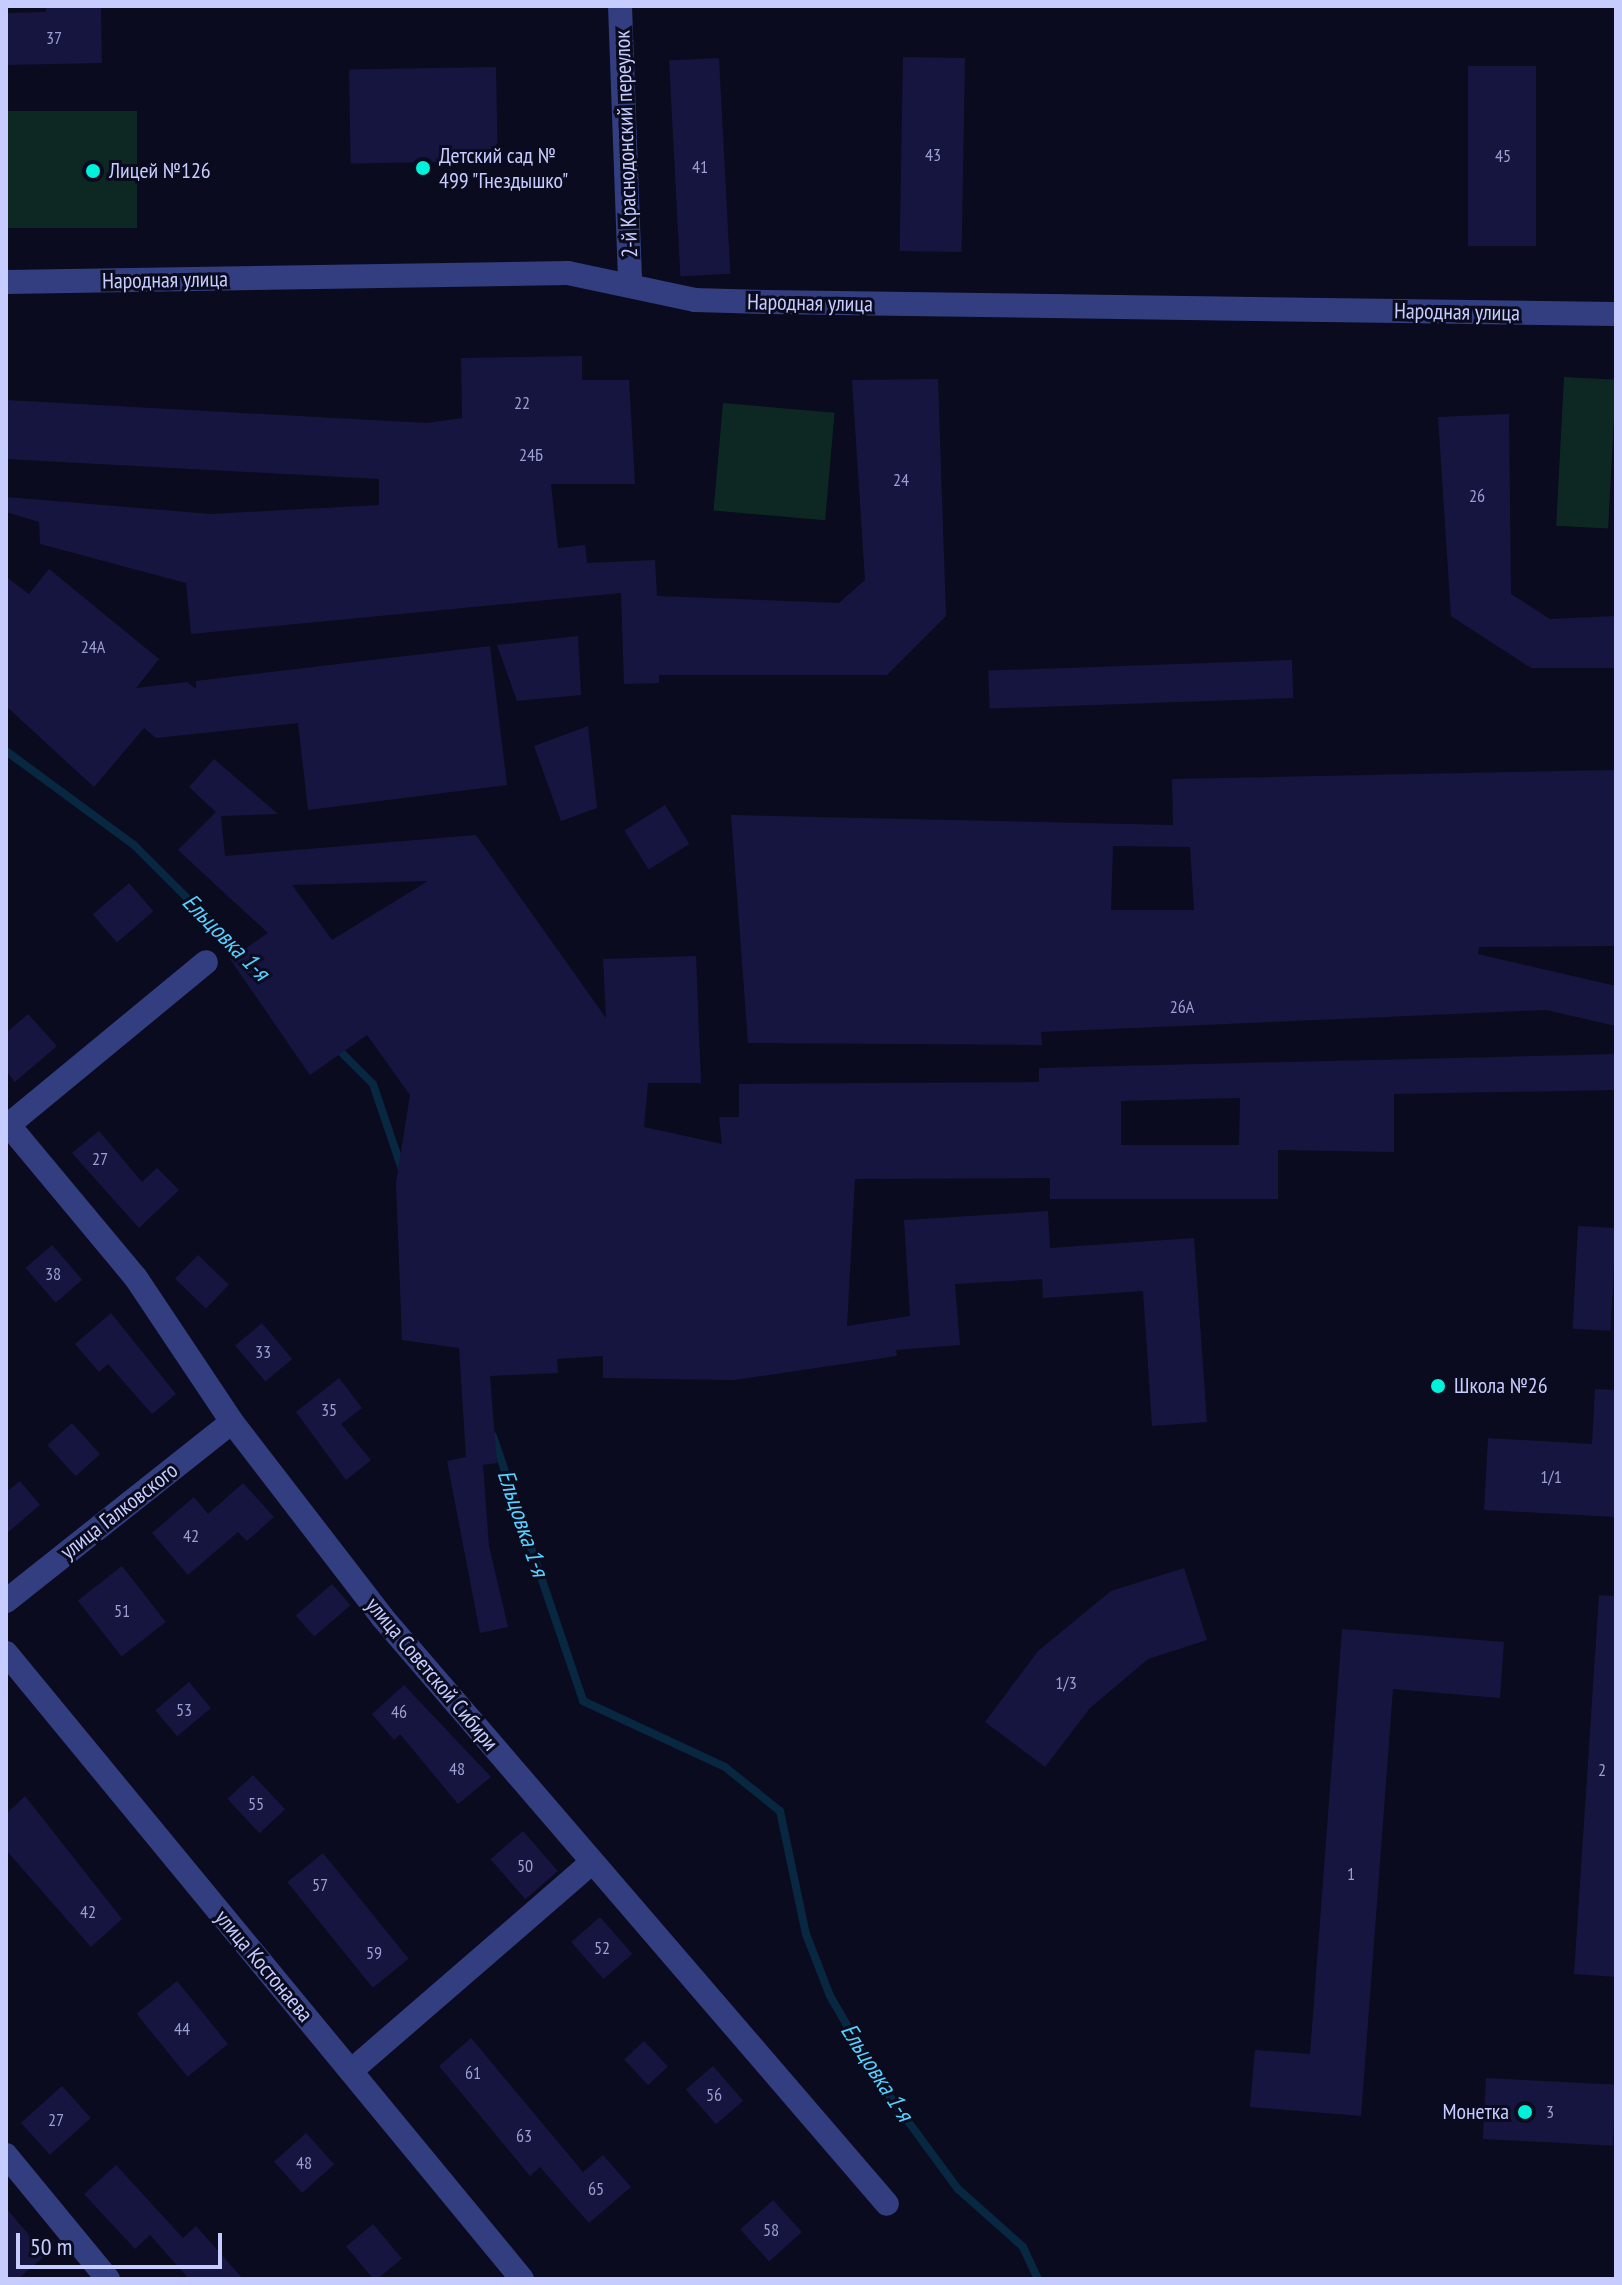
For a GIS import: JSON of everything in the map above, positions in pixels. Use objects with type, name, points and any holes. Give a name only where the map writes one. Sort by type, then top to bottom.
[{"type":"street","name":"2-й Краснодонский переулок","points":[[620,6],[630,283]]},
{"type":"street","name":"Народная улица","points":[[6,282],[568,273],[630,283],[695,300],[1616,314]]},
{"type":"street","points":[[7,1125],[206,962]]},
{"type":"street","name":"улица Советской Сибири","points":[[7,1125],[136,1278],[232,1422],[382,1617],[887,2204]]},
{"type":"street","name":"улица Галковского","points":[[6,1601],[232,1422]]},
{"type":"street","name":"улица Костонаева","points":[[6,1653],[522,2279]]},
{"type":"street","points":[[351,2071],[592,1862]]},
{"type":"street","points":[[6,2155],[108,2279]]},
{"type":"green space","points":[[6,111],[137,111],[137,228],[6,228]]},
{"type":"green space","points":[[1564,377],[1616,380],[1608,529],[1556,526]]},
{"type":"green space","points":[[723,403],[835,413],[825,520],[714,511]]},
{"type":"building","points":[[46,6],[101,6],[102,63],[6,65],[6,13],[46,12]]},
{"type":"building","points":[[903,57],[965,58],[962,252],[900,251]]},
{"type":"building","points":[[719,58],[730,274],[680,276],[669,61]]},
{"type":"building","points":[[1468,66],[1536,66],[1536,246],[1468,246]]},
{"type":"building","points":[[496,67],[498,161],[351,164],[349,70]]},
{"type":"building","points":[[582,356],[582,380],[629,380],[635,484],[551,484],[558,548],[585,545],[587,563],[655,560],[657,596],[839,603],[865,580],[852,380],[938,379],[946,616],[887,675],[659,675],[659,683],[624,684],[621,593],[191,634],[186,583],[40,544],[39,522],[6,512],[6,497],[211,514],[379,505],[379,479],[6,459],[6,400],[427,423],[462,418],[461,358]]},
{"type":"building","points":[[1509,414],[1511,594],[1550,619],[1616,616],[1616,668],[1531,668],[1451,616],[1438,417]]},
{"type":"building","points":[[49,569],[159,659],[136,688],[187,682],[196,689],[196,681],[490,646],[507,785],[308,810],[298,723],[156,738],[144,728],[94,787],[6,706],[6,577],[29,594]]},
{"type":"building","points":[[578,636],[581,695],[517,701],[497,645]]},
{"type":"building","points":[[1292,660],[1293,698],[990,709],[988,671]]},
{"type":"building","points":[[588,726],[597,808],[561,821],[534,746]]},
{"type":"building","points":[[214,759],[278,814],[221,816],[225,856],[476,835],[606,1018],[603,959],[696,956],[701,1083],[648,1083],[644,1127],[722,1144],[719,1117],[739,1117],[739,1084],[1039,1082],[1039,1068],[1616,1054],[1616,1090],[1394,1094],[1394,1152],[1278,1150],[1278,1199],[1050,1199],[1050,1178],[855,1179],[847,1326],[910,1316],[904,1220],[1048,1211],[1050,1248],[1194,1238],[1207,1422],[1152,1426],[1143,1291],[1043,1298],[1042,1279],[955,1284],[960,1345],[896,1350],[897,1356],[734,1380],[603,1378],[603,1356],[557,1359],[558,1373],[490,1376],[497,1463],[483,1465],[489,1546],[508,1627],[480,1633],[447,1461],[466,1457],[459,1348],[402,1340],[396,1183],[410,1095],[367,1035],[310,1075],[230,959],[268,933],[178,850],[216,812],[189,787]],"holes":[[[428,881],[332,940],[292,885]],[[1240,1098],[1239,1145],[1121,1145],[1121,1101]]]},
{"type":"building","points":[[1616,770],[1616,946],[1479,947],[1478,954],[1616,986],[1616,1026],[1546,1010],[1041,1032],[1042,1045],[748,1043],[731,815],[1173,825],[1172,779]],"holes":[[[1113,846],[1190,847],[1194,910],[1111,910]]]},
{"type":"building","points":[[665,805],[689,844],[649,869],[624,830]]},
{"type":"building","points":[[129,883],[153,911],[117,942],[93,914]]},
{"type":"building","points":[[28,1014],[57,1046],[15,1082],[6,1071],[6,1033]]},
{"type":"building","points":[[99,1131],[142,1182],[157,1168],[179,1190],[139,1228],[72,1153]]},
{"type":"building","points":[[1578,1226],[1616,1228],[1611,1331],[1573,1329]]},
{"type":"building","points":[[52,1245],[82,1280],[56,1303],[26,1268]]},
{"type":"building","points":[[198,1255],[229,1285],[206,1309],[175,1279]]},
{"type":"building","points":[[111,1313],[176,1394],[152,1414],[108,1364],[99,1372],[75,1344]]},
{"type":"building","points":[[262,1323],[292,1359],[265,1382],[235,1345]]},
{"type":"building","points":[[339,1378],[362,1408],[341,1424],[371,1460],[346,1480],[296,1412]]},
{"type":"building","points":[[1595,1389],[1616,1390],[1616,1517],[1484,1510],[1488,1438],[1592,1444]]},
{"type":"building","points":[[72,1423],[100,1454],[76,1476],[47,1445]]},
{"type":"building","points":[[20,1481],[40,1505],[6,1534],[6,1492]]},
{"type":"building","points":[[243,1483],[274,1517],[247,1541],[238,1532],[188,1575],[152,1533],[194,1497],[208,1514]]},
{"type":"building","points":[[122,1566],[166,1622],[122,1656],[78,1600]]},
{"type":"building","points":[[1184,1568],[1207,1640],[1148,1659],[1090,1708],[1045,1767],[985,1722],[1038,1651],[1111,1591]]},
{"type":"building","points":[[332,1584],[350,1605],[314,1637],[296,1615]]},
{"type":"building","points":[[1599,1595],[1616,1596],[1616,1977],[1574,1974]]},
{"type":"building","points":[[1342,1629],[1504,1642],[1500,1698],[1393,1689],[1361,2116],[1250,2107],[1255,2050],[1310,2054]]},
{"type":"building","points":[[189,1682],[211,1708],[177,1736],[155,1710]]},
{"type":"building","points":[[404,1685],[491,1777],[458,1804],[400,1734],[394,1740],[372,1714]]},
{"type":"building","points":[[253,1775],[285,1809],[259,1833],[227,1799]]},
{"type":"building","points":[[25,1796],[122,1919],[91,1947],[6,1850],[6,1814]]},
{"type":"building","points":[[523,1831],[558,1871],[525,1899],[491,1859]]},
{"type":"building","points":[[323,1853],[409,1959],[373,1988],[287,1882]]},
{"type":"building","points":[[600,1917],[632,1954],[603,1979],[571,1942]]},
{"type":"building","points":[[177,1981],[228,2044],[188,2077],[137,2014]]},
{"type":"building","points":[[471,2038],[583,2172],[603,2155],[631,2187],[589,2223],[540,2167],[530,2176],[439,2066]]},
{"type":"building","points":[[644,2041],[668,2067],[648,2085],[624,2059]]},
{"type":"building","points":[[713,2066],[743,2101],[716,2124],[686,2090]]},
{"type":"building","points":[[1486,2078],[1616,2085],[1613,2146],[1483,2139]]},
{"type":"building","points":[[62,2086],[91,2118],[50,2155],[21,2123]]},
{"type":"building","points":[[306,2133],[334,2164],[302,2193],[274,2162]]},
{"type":"building","points":[[116,2165],[183,2238],[196,2226],[243,2279],[189,2279],[150,2235],[135,2249],[84,2194]]},
{"type":"building","points":[[773,2200],[802,2232],[769,2261],[740,2229]]},
{"type":"building","points":[[6,2208],[46,2255],[18,2279],[6,2279]]},
{"type":"building","points":[[373,2224],[402,2258],[373,2279],[346,2246]]},
{"type":"waterway","name":"Ельцовка 1-я","points":[[6,751],[134,845],[247,958]]},
{"type":"waterway","name":"Ельцовка 1-я","points":[[336,1047],[373,1084],[402,1169]]},
{"type":"waterway","name":"Ельцовка 1-я","points":[[493,1436],[583,1701],[725,1767],[780,1811],[806,1934],[830,1996],[885,2090],[958,2189],[1023,2247],[1038,2279]]},
{"type":"place","name":"Детский сад № 499 \"Гнездышко\"","points":[[423,168]]},
{"type":"place","name":"Лицей №126","points":[[93,171]]},
{"type":"place","name":"Школа №26","points":[[1438,1386]]},
{"type":"place","name":"Монетка","points":[[1525,2112]]}]
